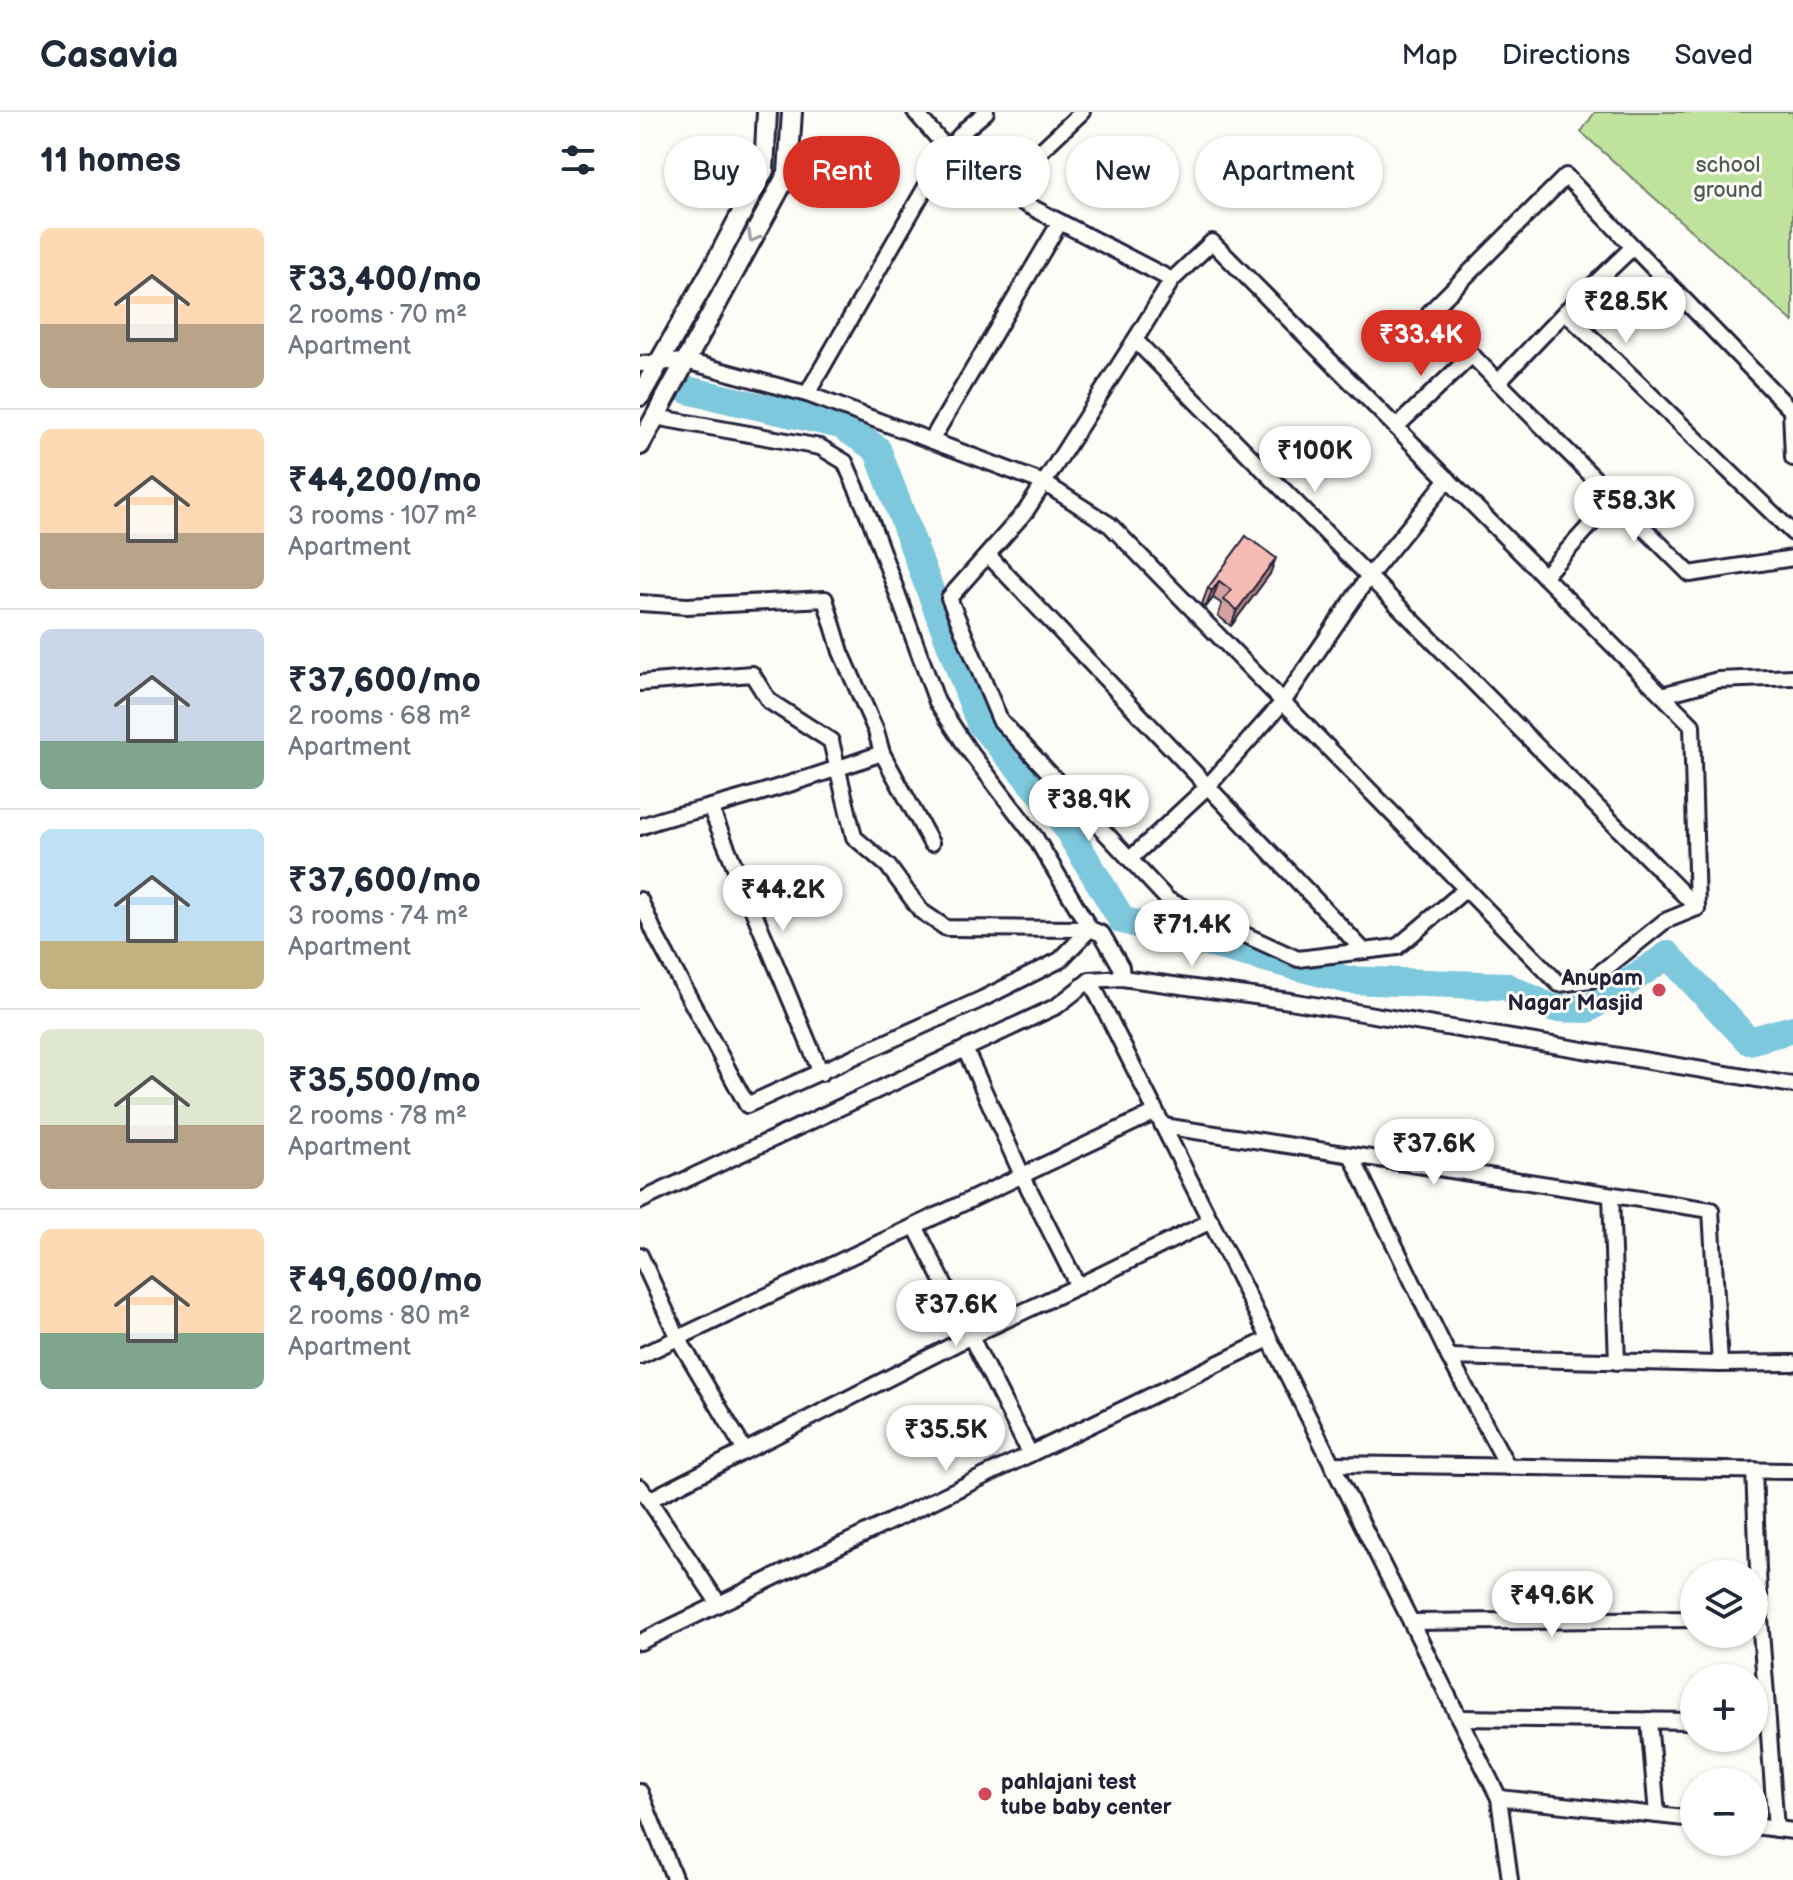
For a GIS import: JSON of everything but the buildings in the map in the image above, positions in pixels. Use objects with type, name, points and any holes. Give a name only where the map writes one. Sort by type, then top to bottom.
[{"type":"street","points":[[640,396],[650,363],[764,170],[767,112]]},
{"type":"street","points":[[640,445],[788,173],[792,112]]},
{"type":"street","points":[[915,112],[935,136]]},
{"type":"street","points":[[960,136],[986,112]]},
{"type":"street","points":[[1050,142],[1082,112]]},
{"type":"street","points":[[1793,458],[1791,410],[1566,176],[1430,312],[1690,574],[1793,558]]},
{"type":"street","points":[[807,394],[916,204]]},
{"type":"street","points":[[1033,208],[1172,280]]},
{"type":"street","points":[[932,439],[1060,222]]},
{"type":"street","points":[[1466,889],[1397,947],[1298,959],[1168,900],[1000,720],[949,598],[1026,511],[1172,280],[1212,242],[1692,725],[1697,908]]},
{"type":"street","points":[[1498,382],[1633,247]]},
{"type":"street","points":[[1565,312],[1793,533]]},
{"type":"street","points":[[1135,340],[1697,908]]},
{"type":"street","points":[[1396,427],[1471,356]]},
{"type":"street","points":[[650,363],[686,361],[807,394],[1044,483],[1110,525],[1559,984],[1591,980],[1665,921],[1697,908]]},
{"type":"street","points":[[655,417],[820,447],[845,462],[870,519],[937,702],[967,748],[1035,837],[1090,929]]},
{"type":"street","points":[[1130,859],[1208,786],[1283,702],[1369,576],[1448,479]]},
{"type":"street","points":[[1544,576],[1615,498]]},
{"type":"street","points":[[988,555],[1364,951]]},
{"type":"street","points":[[640,603],[687,606],[825,599],[841,652],[876,731],[882,753],[931,843]]},
{"type":"street","points":[[640,683],[752,674],[769,701],[831,741],[854,837],[888,866],[921,911],[946,928],[1090,929],[1102,934],[1121,967],[1122,978]]},
{"type":"street","points":[[1662,695],[1718,680],[1793,677]]},
{"type":"street","points":[[640,827],[658,819],[838,769],[882,753]]},
{"type":"street","points":[[710,807],[821,1073]]},
{"type":"street","points":[[640,900],[657,938],[747,1105],[982,999],[1060,960],[1090,929]]},
{"type":"street","points":[[640,1201],[1057,1006],[1090,980],[1122,978],[1290,1001],[1793,1085]]},
{"type":"street","points":[[1090,980],[1499,1798],[1510,1880]]},
{"type":"street","points":[[965,1049],[1022,1175],[1078,1286]]},
{"type":"street","points":[[640,1356],[1022,1175],[1159,1119],[1351,1155],[1711,1210],[1720,1364]]},
{"type":"street","points":[[1351,1155],[1449,1357],[1508,1467]]},
{"type":"street","points":[[1611,1195],[1617,1362]]},
{"type":"street","points":[[649,1500],[971,1336],[1211,1221]]},
{"type":"street","points":[[915,1226],[1030,1454]]},
{"type":"street","points":[[640,1255],[678,1338],[745,1451]]},
{"type":"street","points":[[640,1642],[1269,1339]]},
{"type":"street","points":[[1449,1357],[1793,1363]]},
{"type":"street","points":[[1332,1464],[1793,1471]]},
{"type":"street","points":[[1754,1470],[1756,1560]]},
{"type":"street","points":[[640,1487],[719,1604]]},
{"type":"street","points":[[1411,1622],[1680,1619]]},
{"type":"street","points":[[1459,1718],[1680,1721]]},
{"type":"street","points":[[1649,1720],[1657,1815]]},
{"type":"street","points":[[1765,1752],[1776,1829]]},
{"type":"street","points":[[640,1792],[675,1880]]},
{"type":"street","points":[[1499,1798],[1680,1817]]},
{"type":"street","points":[[1768,1828],[1793,1831]]},
{"type":"green space","name":"school ground","points":[[1595,112],[1793,112],[1793,322],[1581,132]]},
{"type":"waterway","points":[[687,390],[841,425],[877,449],[980,723],[1056,810],[1122,920],[1348,980],[1505,986],[1552,1008],[1588,1009],[1668,955],[1749,1041],[1793,1029]]},
{"type":"place","name":"Anupam Nagar Masjid","points":[[1659,990]]},
{"type":"place","name":"pahlajani test tube baby center","points":[[985,1794]]}]
